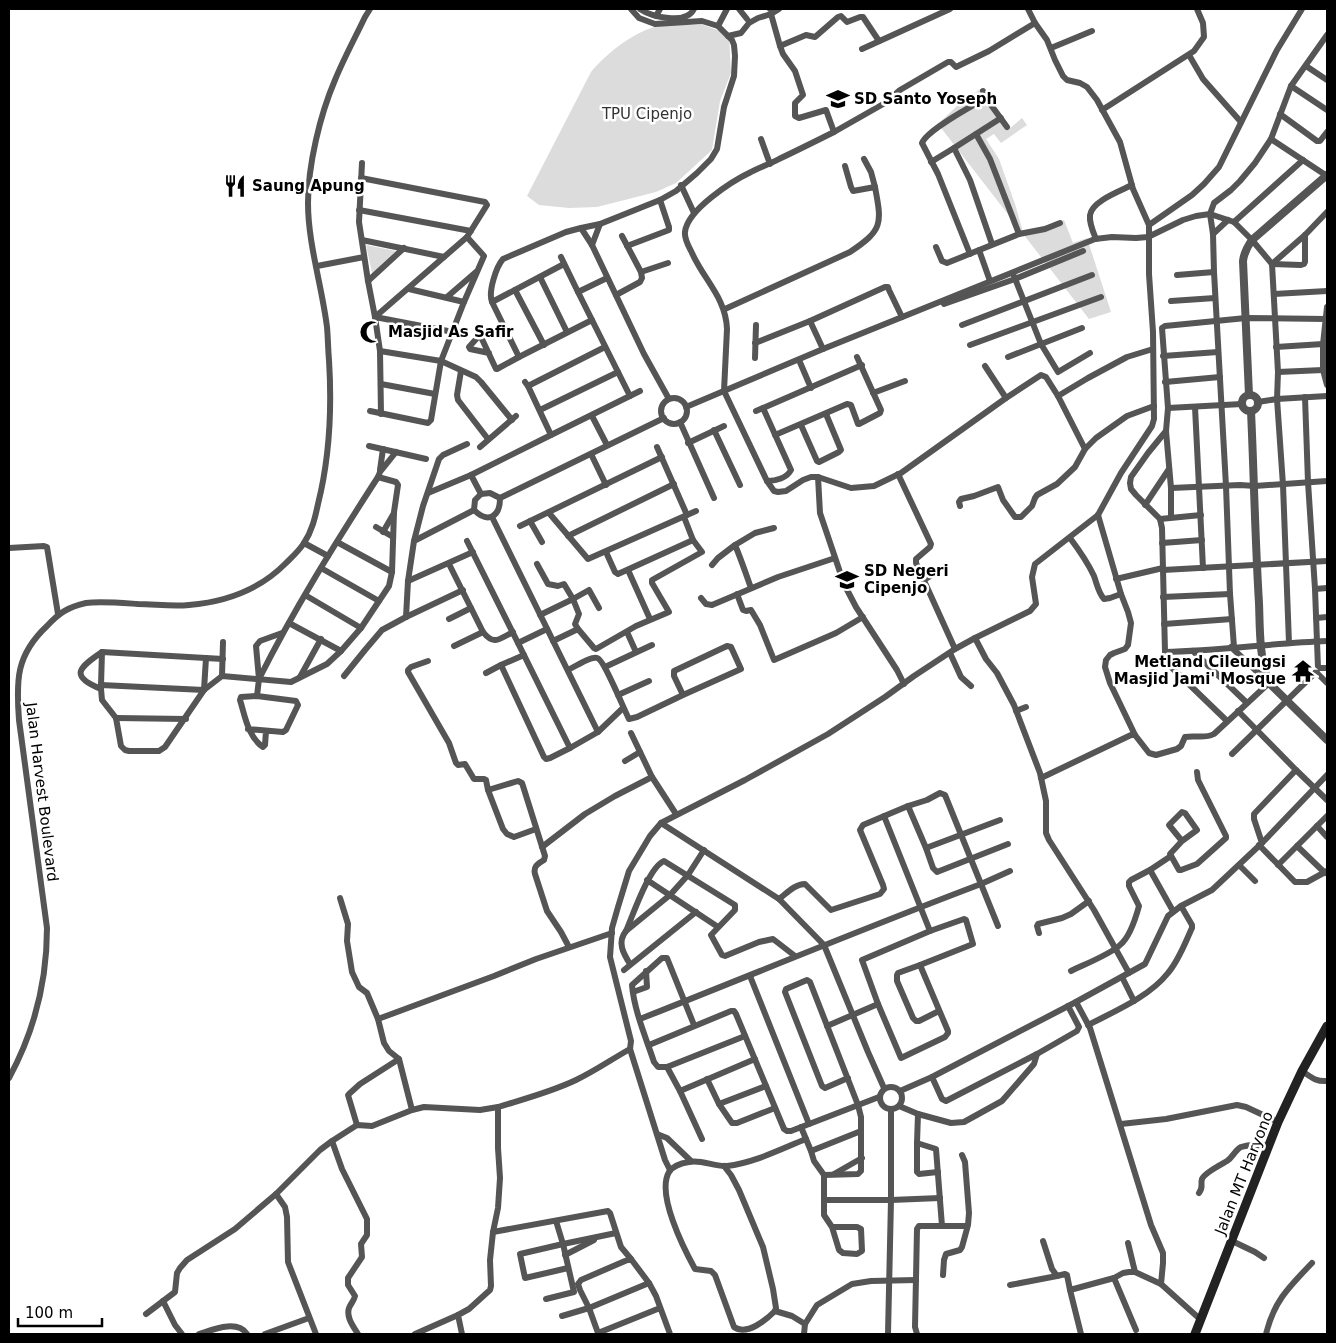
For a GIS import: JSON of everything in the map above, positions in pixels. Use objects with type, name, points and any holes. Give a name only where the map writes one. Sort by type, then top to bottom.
[{"type":"main road","name":"Jalan MT Haryono","points":[[1195,1334],[1278,1122],[1302,1071],[1327,1026]]},
{"type":"street","name":"Jalan Harvest Boulevard","points":[[9,1078],[25,1046],[33,1023],[44,977],[47,954],[47,928],[19,720],[17,694],[20,668],[30,644],[58,614],[89,603],[187,605],[220,601],[246,592],[274,575],[304,543],[312,527],[322,488],[330,439],[331,387],[327,329],[310,230],[309,207],[313,159],[322,118],[334,81],[370,9]]},
{"type":"street","points":[[519,357],[490,296],[498,265],[503,259],[566,232],[600,224],[669,196],[704,166],[717,149],[724,107],[736,63],[732,40],[718,26],[702,21],[655,24],[638,18],[631,9]]},
{"type":"street","points":[[640,9],[647,14],[663,18],[684,17],[692,13],[694,9]]},
{"type":"street","points":[[656,16],[660,9]]},
{"type":"street","points":[[718,26],[727,9]]},
{"type":"street","points":[[738,9],[747,19]]},
{"type":"street","points":[[728,36],[742,33],[749,23],[771,11],[779,9]]},
{"type":"street","points":[[862,49],[946,9]]},
{"type":"street","points":[[670,1170],[630,1049],[631,1041],[610,958],[612,933],[629,871],[650,836],[661,823],[676,814],[745,780],[823,736],[885,698],[953,651],[1030,611],[1036,604],[1032,577],[1035,564],[1098,515],[1121,473],[1152,426],[1154,406],[1149,225],[1132,185],[1120,142],[1097,100],[1087,87],[1067,80],[1063,76],[1054,60],[1047,40],[1028,9]]},
{"type":"street","points":[[1102,110],[1144,84],[1155,74],[1194,51],[1204,37],[1203,23],[1197,9]]},
{"type":"street","points":[[1149,225],[1204,184],[1219,167],[1277,50],[1302,9]]},
{"type":"street","points":[[771,11],[783,54],[795,71],[803,95],[795,103],[796,116],[799,118],[826,110],[834,132]]},
{"type":"street","points":[[780,46],[806,35],[815,37],[841,16],[847,22],[860,16],[863,17],[879,41]]},
{"type":"street","points":[[1035,23],[989,51],[956,67],[951,62],[948,62],[900,90],[885,103],[834,132],[734,181],[694,213],[684,232],[694,258],[724,309],[727,329],[724,390],[767,481],[774,491],[786,491],[810,477],[818,477],[851,488],[871,486],[898,474],[1006,398],[1043,375],[1058,396],[1085,449]]},
{"type":"street","points":[[1051,48],[1092,31]]},
{"type":"street","points":[[1327,35],[1291,86],[1271,139],[1240,181],[1214,202],[1210,214],[1213,234],[1233,647],[1327,740]]},
{"type":"street","points":[[1189,55],[1203,79],[1241,122]]},
{"type":"street","points":[[1306,66],[1327,80]]},
{"type":"street","points":[[1291,86],[1327,110]]},
{"type":"street","points":[[970,254],[938,174],[922,143],[924,137],[985,94],[1007,127]]},
{"type":"street","points":[[1280,114],[1317,140],[1320,141],[1327,132]]},
{"type":"street","points":[[931,162],[1001,118]]},
{"type":"street","points":[[976,134],[990,159],[1020,234]]},
{"type":"street","points":[[761,139],[770,164]]},
{"type":"street","points":[[1249,395],[1243,262],[1247,248],[1252,240],[1327,175],[1271,139]]},
{"type":"street","points":[[954,148],[970,180],[992,244]]},
{"type":"street","points":[[724,309],[850,252],[874,232],[878,227],[879,214],[871,172],[864,159]]},
{"type":"street","points":[[1213,234],[1303,160]]},
{"type":"street","points":[[362,163],[359,210],[364,257],[380,352],[382,414]]},
{"type":"street","points":[[846,166],[851,187],[854,191],[875,187]]},
{"type":"street","points":[[361,178],[487,203],[487,206],[467,237],[375,317]]},
{"type":"street","points":[[681,185],[694,213]]},
{"type":"street","points":[[1096,239],[1089,216],[1091,210],[1099,202],[1132,185]]},
{"type":"street","points":[[628,246],[669,230],[660,200]]},
{"type":"street","points":[[359,210],[471,231]]},
{"type":"street","points":[[1272,264],[1305,235],[1327,212]]},
{"type":"street","points":[[686,407],[990,281],[1014,276],[1096,239],[1148,237],[1184,220],[1210,214],[1231,221],[1252,240],[1272,264],[1290,643]]},
{"type":"street","points":[[936,247],[944,263],[1020,234],[1060,223]]},
{"type":"street","points":[[592,245],[600,224]]},
{"type":"street","points":[[581,228],[592,245],[644,354],[668,399]]},
{"type":"street","points":[[1272,264],[1304,264],[1305,235]]},
{"type":"street","points":[[616,295],[640,282],[642,278],[641,272],[622,236]]},
{"type":"street","points":[[370,411],[430,422],[441,361],[484,256],[467,237]]},
{"type":"street","points":[[362,240],[444,256]]},
{"type":"street","points":[[368,281],[404,248]]},
{"type":"street","points":[[979,250],[990,281]]},
{"type":"street","points":[[944,304],[1083,251]]},
{"type":"street","points":[[317,266],[364,257]]},
{"type":"street","points":[[561,257],[630,396]]},
{"type":"street","points":[[641,272],[668,263]]},
{"type":"street","points":[[492,302],[564,264]]},
{"type":"street","points":[[447,297],[478,270]]},
{"type":"street","points":[[1177,275],[1214,272]]},
{"type":"street","points":[[962,325],[1092,275]]},
{"type":"street","points":[[1014,276],[1041,344],[1058,372],[1090,353]]},
{"type":"street","points":[[540,277],[567,332]]},
{"type":"street","points":[[578,292],[607,278]]},
{"type":"street","points":[[755,343],[810,321],[885,287],[889,290],[902,317]]},
{"type":"street","points":[[408,289],[464,302]]},
{"type":"street","points":[[515,290],[544,345]]},
{"type":"street","points":[[1274,294],[1327,291]]},
{"type":"street","points":[[970,345],[1101,298]]},
{"type":"street","points":[[1171,301],[1215,298]]},
{"type":"street","points":[[1327,307],[1323,344],[1323,370],[1327,385]]},
{"type":"street","points":[[375,317],[453,332]]},
{"type":"street","points":[[1172,517],[1166,431],[1168,408],[1161,330],[1165,326],[1246,318],[1326,319]]},
{"type":"street","points":[[489,353],[497,370],[592,320]]},
{"type":"street","points":[[810,321],[823,349]]},
{"type":"street","points":[[754,358],[756,325]]},
{"type":"street","points":[[1008,357],[1082,328]]},
{"type":"street","points":[[1276,347],[1323,344]]},
{"type":"street","points":[[551,435],[526,384],[606,348]]},
{"type":"street","points":[[1058,396],[1127,357],[1153,348]]},
{"type":"street","points":[[380,352],[441,361],[478,378],[514,418],[480,447]]},
{"type":"street","points":[[1163,356],[1218,352]]},
{"type":"street","points":[[775,435],[849,404],[858,424],[881,412],[857,357]]},
{"type":"street","points":[[799,360],[811,388]]},
{"type":"street","points":[[767,481],[774,481],[785,476],[791,470],[775,435],[760,410],[862,365]]},
{"type":"street","points":[[985,366],[1006,398]]},
{"type":"street","points":[[455,368],[458,400],[488,439]]},
{"type":"street","points":[[1278,372],[1323,370]]},
{"type":"street","points":[[540,410],[618,372]]},
{"type":"street","points":[[1166,382],[1220,377]]},
{"type":"street","points":[[874,394],[905,381]]},
{"type":"street","points":[[381,384],[435,394]]},
{"type":"street","points":[[428,493],[472,475],[640,391]]},
{"type":"street","points":[[1249,395],[1255,397],[1258,402]]},
{"type":"street","points":[[1242,404],[1244,398],[1249,395]]},
{"type":"street","points":[[1258,402],[1327,396]]},
{"type":"street","points":[[678,398],[683,401],[686,407],[684,419],[675,424],[670,423],[664,418],[661,411],[664,402],[668,399],[678,398]]},
{"type":"street","points":[[1305,398],[1315,589],[1317,670],[1327,683]]},
{"type":"street","points":[[1251,411],[1256,408],[1258,402]]},
{"type":"street","points":[[1168,408],[1242,404]]},
{"type":"street","points":[[1242,404],[1245,409],[1251,411]]},
{"type":"street","points":[[960,506],[959,502],[961,499],[998,487],[1003,500],[1015,517],[1021,517],[1032,506],[1037,495],[1057,484],[1075,467],[1085,449],[1096,438],[1127,416],[1154,406]]},
{"type":"street","points":[[1195,407],[1203,568]]},
{"type":"street","points":[[1251,411],[1261,646],[1269,683]]},
{"type":"street","points":[[801,424],[817,461],[820,462],[841,450],[826,414]]},
{"type":"street","points":[[592,416],[607,445]]},
{"type":"street","points":[[500,498],[664,418]]},
{"type":"street","points":[[680,422],[714,498]]},
{"type":"street","points":[[688,443],[724,426]]},
{"type":"street","points":[[714,430],[740,486]]},
{"type":"street","points":[[1166,431],[1131,477],[1130,483],[1132,489],[1145,505],[1160,519],[1162,528],[1165,652],[1168,664],[1227,721]]},
{"type":"street","points":[[406,617],[408,581],[414,540],[441,456],[467,444]]},
{"type":"street","points":[[369,446],[426,459]]},
{"type":"street","points":[[537,564],[546,583],[550,585],[564,584],[579,614],[576,624],[578,629],[595,649],[650,619],[669,612],[652,580],[702,552],[693,540],[674,484],[657,447]]},
{"type":"street","points":[[379,474],[383,449]]},
{"type":"street","points":[[258,688],[282,633],[379,474],[396,452]]},
{"type":"street","points":[[591,454],[606,485]]},
{"type":"street","points":[[520,526],[662,457]]},
{"type":"street","points":[[1145,505],[1170,469]]},
{"type":"street","points":[[266,731],[266,745],[263,747],[248,729],[240,700],[241,697],[258,688],[299,679],[327,664],[361,628],[389,586],[392,572],[394,512],[398,483],[379,474]]},
{"type":"street","points":[[898,474],[931,544],[916,559],[916,563],[953,651],[960,677],[971,686]]},
{"type":"street","points":[[472,475],[482,494]]},
{"type":"street","points":[[818,477],[820,512],[844,584],[904,684]]},
{"type":"street","points":[[1171,488],[1283,485],[1327,481]]},
{"type":"street","points":[[568,536],[674,484]]},
{"type":"street","points":[[490,493],[500,498],[498,512],[492,517],[485,518],[478,515],[474,510],[475,500],[482,494],[490,493]]},
{"type":"street","points":[[414,540],[474,510]]},
{"type":"street","points":[[548,513],[586,558],[591,558],[696,511]]},
{"type":"street","points":[[383,532],[394,512]]},
{"type":"street","points":[[1098,515],[1131,623],[1128,644],[1125,649],[1110,655],[1106,660],[1105,667],[1110,683],[1135,735],[1150,753],[1156,755],[1177,750],[1185,737],[1210,736],[1214,734],[1269,683]]},
{"type":"street","points":[[1160,519],[1201,515]]},
{"type":"street","points":[[492,517],[598,732]]},
{"type":"street","points":[[419,521],[430,532]]},
{"type":"street","points":[[530,522],[542,542]]},
{"type":"street","points":[[376,527],[393,537]]},
{"type":"street","points":[[712,565],[735,545],[755,533],[774,528]]},
{"type":"street","points":[[1070,538],[1095,578],[1096,585],[1104,599],[1121,594]]},
{"type":"street","points":[[606,552],[618,574],[693,540]]},
{"type":"street","points":[[1162,543],[1202,540]]},
{"type":"street","points":[[467,541],[570,748]]},
{"type":"street","points":[[337,542],[392,572]]},
{"type":"street","points":[[304,543],[328,556]]},
{"type":"street","points":[[735,545],[743,563],[750,588]]},
{"type":"street","points":[[9,548],[44,546],[47,548],[58,614]]},
{"type":"street","points":[[408,581],[473,552]]},
{"type":"street","points":[[701,598],[706,604],[712,605],[778,577],[835,558]]},
{"type":"street","points":[[1116,579],[1163,569],[1327,562]]},
{"type":"street","points":[[449,564],[482,632],[490,640],[495,640],[513,632]]},
{"type":"street","points":[[321,568],[379,601]]},
{"type":"street","points":[[924,580],[943,568]]},
{"type":"street","points":[[628,570],[650,619]]},
{"type":"street","points":[[1315,589],[1327,588]]},
{"type":"street","points":[[344,676],[377,634],[406,617],[462,590]]},
{"type":"street","points":[[540,615],[589,590],[599,608]]},
{"type":"street","points":[[737,594],[743,610],[752,610],[758,620],[774,660],[836,633],[863,617]]},
{"type":"street","points":[[1163,597],[1230,594]]},
{"type":"street","points":[[306,595],[361,628]]},
{"type":"street","points":[[449,619],[472,608]]},
{"type":"street","points":[[1316,618],[1327,617]]},
{"type":"street","points":[[1164,624],[1232,619]]},
{"type":"street","points":[[289,623],[341,651]]},
{"type":"street","points":[[518,643],[547,629]]},
{"type":"street","points":[[553,641],[578,629]]},
{"type":"street","points":[[454,646],[482,632]]},
{"type":"street","points":[[627,632],[636,652]]},
{"type":"street","points":[[258,688],[256,646],[282,633]]},
{"type":"street","points":[[975,638],[1016,711],[1040,773],[1046,801],[1046,833],[1049,840],[1089,901],[1129,973]]},
{"type":"street","points":[[299,679],[321,639]]},
{"type":"street","points":[[1165,652],[1327,641]]},
{"type":"street","points":[[102,652],[102,700],[116,718],[121,746],[129,751],[159,751],[165,747],[186,719],[204,690],[222,676],[223,642]]},
{"type":"street","points":[[605,667],[652,645]]},
{"type":"street","points":[[568,670],[595,657],[599,659],[605,667],[629,719],[637,717],[741,669],[731,647],[727,646],[674,672],[683,695]]},
{"type":"street","points":[[1194,651],[1247,703]]},
{"type":"street","points":[[204,690],[101,687],[90,685],[81,677],[80,672],[81,668],[102,652],[223,659]]},
{"type":"street","points":[[486,673],[524,655]]},
{"type":"street","points":[[204,690],[206,658]]},
{"type":"street","points":[[428,660],[411,667],[408,672],[449,743],[456,763],[458,765],[465,764],[474,779],[484,778],[486,780],[503,829],[508,834],[514,836],[536,829]]},
{"type":"street","points":[[501,665],[544,757],[548,759],[598,732],[623,708]]},
{"type":"street","points":[[1232,754],[1317,670],[1327,668]]},
{"type":"street","points":[[222,676],[294,700],[298,705],[285,732],[248,729]]},
{"type":"street","points":[[618,695],[649,681]]},
{"type":"street","points":[[1016,711],[1026,706]]},
{"type":"street","points":[[1238,711],[1327,800]]},
{"type":"street","points":[[116,718],[186,719]]},
{"type":"street","points":[[631,733],[652,777],[676,814]]},
{"type":"street","points":[[1041,778],[1131,735],[1135,735]]},
{"type":"street","points":[[625,761],[640,752]]},
{"type":"street","points":[[1296,770],[1254,814],[1254,819],[1260,844],[1295,882],[1307,882],[1326,872],[1297,846]]},
{"type":"street","points":[[1182,841],[1169,825],[1182,812],[1185,813],[1197,829],[1170,853],[1179,870],[1203,860],[1226,838],[1226,834],[1198,780],[1197,772]]},
{"type":"street","points":[[900,1091],[932,1077],[1072,1004],[1146,962],[1167,917],[1181,906],[1212,890],[1327,775]]},
{"type":"street","points":[[542,847],[585,814],[652,777]]},
{"type":"street","points":[[488,790],[518,781],[522,783],[545,858],[534,869],[535,874],[547,910],[569,948]]},
{"type":"street","points":[[779,899],[802,883],[831,910],[880,894],[884,889],[884,885],[860,830],[863,825],[943,793],[962,835],[998,926]]},
{"type":"street","points":[[908,806],[933,868],[937,872],[1008,844]]},
{"type":"street","points":[[884,816],[930,931]]},
{"type":"street","points":[[1278,865],[1327,816]]},
{"type":"street","points":[[926,848],[1000,820]]},
{"type":"street","points":[[661,823],[779,899],[824,945],[884,1088]]},
{"type":"street","points":[[1317,826],[1327,837]]},
{"type":"street","points":[[630,964],[622,947],[622,936],[670,895],[688,875],[704,850]]},
{"type":"street","points":[[1071,971],[1116,949],[1124,942],[1139,906],[1129,886],[1129,882],[1171,856]]},
{"type":"street","points":[[626,931],[648,880],[659,863],[664,861],[735,905],[735,910],[712,932],[711,936],[723,956],[759,942],[773,939],[795,956]]},
{"type":"street","points":[[1239,865],[1255,881]]},
{"type":"street","points":[[1150,870],[1173,911]]},
{"type":"street","points":[[640,1019],[1010,871]]},
{"type":"street","points":[[648,880],[718,927]]},
{"type":"street","points":[[340,898],[348,924],[352,972],[360,987],[368,993],[378,1019],[384,1044],[399,1059],[412,1110]]},
{"type":"street","points":[[1039,933],[1036,926],[1038,924],[1062,918],[1089,901]]},
{"type":"street","points":[[1090,1029],[1134,1002],[1168,972],[1178,958],[1192,928],[1181,906]]},
{"type":"street","points":[[624,970],[696,912]]},
{"type":"street","points":[[920,965],[948,1031],[947,1036],[901,1058],[862,960],[930,931],[964,919],[966,920],[973,944],[898,973],[897,975],[897,981],[913,1018],[919,1021],[939,1011]]},
{"type":"street","points":[[378,1019],[536,959],[612,933]]},
{"type":"street","points":[[694,1026],[667,958],[662,958],[633,983],[633,992],[640,1019],[656,1065],[667,1067],[745,1036]]},
{"type":"street","points":[[633,992],[647,987],[646,971]]},
{"type":"street","points":[[750,976],[809,1124]]},
{"type":"street","points":[[1122,977],[1134,1002]]},
{"type":"street","points":[[824,1175],[860,1173],[862,1169],[861,1117],[848,1078],[810,982],[785,990],[788,1002],[822,1086],[825,1088],[848,1078]]},
{"type":"street","points":[[827,1026],[878,1004]]},
{"type":"street","points":[[1072,1004],[1090,1029],[1163,1253],[1161,1284]]},
{"type":"street","points":[[932,1077],[942,1099],[946,1102],[1077,1031],[1079,1029],[1072,1004]]},
{"type":"street","points":[[648,1045],[732,1011],[736,1014],[784,1129],[787,1131],[879,1097],[884,1088],[893,1086],[900,1091],[902,1096],[899,1106]]},
{"type":"street","points":[[146,1314],[175,1292],[177,1273],[186,1260],[235,1228],[276,1194],[320,1150],[332,1140],[357,1125],[372,1126],[424,1107],[480,1110],[498,1107],[575,1081],[630,1049]]},
{"type":"street","points":[[879,1097],[885,1108],[891,1109],[899,1106],[918,1114],[952,1123],[962,1123],[1002,1100],[1034,1064],[1037,1054]]},
{"type":"street","points":[[357,1125],[348,1094],[399,1059]]},
{"type":"street","points":[[680,1091],[755,1059]]},
{"type":"street","points":[[667,1067],[702,1139]]},
{"type":"street","points":[[1302,1071],[1314,1080],[1320,1082],[1327,1081]]},
{"type":"street","points":[[707,1079],[719,1104],[729,1120],[734,1124],[775,1108]]},
{"type":"street","points":[[719,1104],[766,1086]]},
{"type":"street","points":[[1121,1124],[1166,1119],[1237,1105],[1278,1122]]},
{"type":"street","points":[[415,1334],[458,1315],[490,1290],[490,1260],[498,1208],[500,1178],[498,1107]]},
{"type":"street","points":[[888,1334],[891,1109]]},
{"type":"street","points":[[918,1114],[916,1171],[919,1174],[938,1172]]},
{"type":"street","points":[[800,1127],[814,1161],[824,1175],[824,1215],[832,1226],[839,1250],[841,1252],[857,1254],[861,1252],[862,1231],[860,1228],[832,1226]]},
{"type":"street","points":[[811,1151],[861,1131]]},
{"type":"street","points":[[657,1134],[667,1138],[691,1161]]},
{"type":"street","points":[[724,1166],[739,1190],[763,1247],[776,1308],[765,1320],[744,1330],[738,1330],[734,1327],[715,1275],[711,1271],[695,1269],[686,1253],[672,1218],[668,1201],[667,1178],[670,1170],[680,1164],[691,1161],[724,1166],[743,1163],[806,1139]]},
{"type":"street","points":[[332,1140],[342,1169],[367,1219],[367,1235],[361,1244],[362,1257],[350,1274],[348,1282],[355,1296],[348,1315],[358,1334]]},
{"type":"street","points":[[916,1143],[936,1149],[942,1226]]},
{"type":"street","points":[[1199,1193],[1204,1177],[1228,1160],[1241,1147],[1252,1145],[1268,1146]]},
{"type":"street","points":[[943,1274],[946,1254],[960,1250],[968,1225],[969,1213],[965,1162],[962,1155]]},
{"type":"street","points":[[833,1174],[862,1158]]},
{"type":"street","points":[[276,1194],[285,1207],[287,1217],[288,1262],[316,1334]]},
{"type":"street","points":[[824,1200],[940,1198]]},
{"type":"street","points":[[493,1232],[608,1211],[621,1247],[649,1283],[670,1334]]},
{"type":"street","points":[[546,1299],[574,1292],[556,1221]]},
{"type":"street","points":[[917,1334],[915,1327],[917,1229],[919,1226],[967,1226]]},
{"type":"street","points":[[568,1268],[525,1278],[520,1254],[616,1232]]},
{"type":"street","points":[[565,1254],[604,1235]]},
{"type":"street","points":[[1043,1241],[1052,1269],[1058,1276]]},
{"type":"street","points":[[1232,1241],[1264,1258]]},
{"type":"street","points":[[1128,1243],[1135,1272]]},
{"type":"street","points":[[631,1260],[579,1282],[578,1286],[589,1308],[596,1334],[660,1308]]},
{"type":"street","points":[[1266,1334],[1273,1310],[1284,1292],[1312,1263]]},
{"type":"street","points":[[1070,1290],[1135,1272],[1161,1284],[1201,1320]]},
{"type":"street","points":[[1010,1285],[1067,1275],[1081,1334]]},
{"type":"street","points":[[1114,1278],[1136,1330]]},
{"type":"street","points":[[804,1334],[805,1324],[817,1306],[852,1284],[871,1281],[916,1280]]},
{"type":"street","points":[[562,1316],[589,1308],[649,1283]]},
{"type":"street","points":[[163,1301],[175,1326],[182,1334]]},
{"type":"street","points":[[775,1311],[792,1316],[805,1324]]},
{"type":"street","points":[[458,1315],[462,1334]]},
{"type":"street","points":[[266,1334],[310,1318]]},
{"type":"street","points":[[199,1334],[229,1326],[240,1329],[247,1334]]},
{"type":"green space","name":"TPU Cipenjo","points":[[679,24],[703,25],[729,34],[731,73],[720,101],[712,150],[676,183],[656,192],[597,207],[569,208],[539,205],[527,196],[591,72],[611,52],[635,35],[654,27]]},
{"type":"green space","points":[[982,88],[1009,129],[1022,118],[1027,125],[1001,143],[994,134],[986,139],[999,159],[1023,232],[1064,220],[1073,243],[1087,238],[1111,312],[1089,319],[938,124],[959,104]]},
{"type":"green space","points":[[366,245],[396,251],[372,273]]},
{"type":"place","name":"SD Santo Yoseph","points":[[838,99]]},
{"type":"place","name":"Saung Apung","points":[[235,186]]},
{"type":"place","name":"Masjid As Safir","points":[[371,332]]},
{"type":"place","name":"SD Negeri Cipenjo","points":[[847,580]]},
{"type":"place","name":"Metland Cileungsi Masjid Jami' Mosque","points":[[1303,671]]}]
